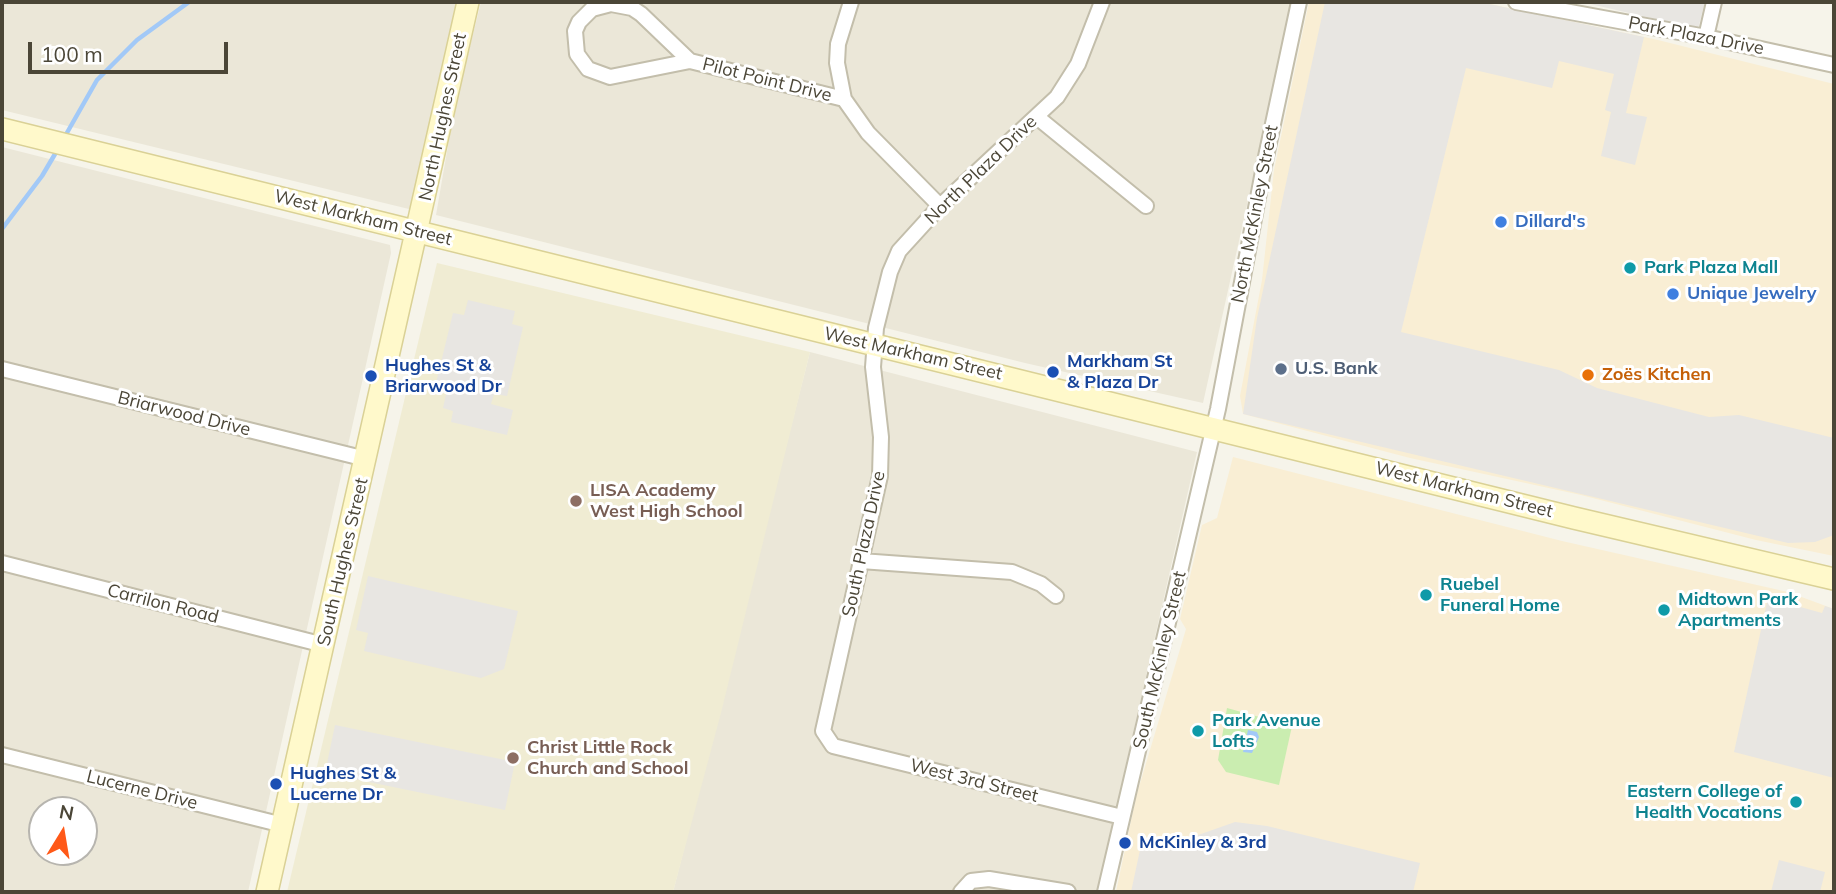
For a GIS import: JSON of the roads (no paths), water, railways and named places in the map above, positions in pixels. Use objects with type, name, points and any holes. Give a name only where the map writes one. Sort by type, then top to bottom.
[{"type":"main road","name":"North Hughes Street","points":[[417,232],[468,2]]},
{"type":"main road","name":"West Markham Street","points":[[2,128],[1831,579]]},
{"type":"main road","name":"South Hughes Street","points":[[267,892],[417,232]]},
{"type":"street","points":[[850,2],[838,44],[838,72],[844,99],[868,134],[940,206]]},
{"type":"street","name":"North Plaza Drive","points":[[874,344],[890,272],[899,251],[940,206],[1057,97],[1078,64],[1102,2]]},
{"type":"street","name":"North McKinley Street","points":[[1214,427],[1299,2]]},
{"type":"street","name":"Park Plaza Drive","points":[[1516,2],[1706,37],[1834,65]]},
{"type":"street","points":[[1706,37],[1714,2]]},
{"type":"street","points":[[611,4],[622,5],[641,14],[690,61],[601,76],[588,69],[577,54],[575,31],[584,15],[592,9],[611,4]]},
{"type":"street","name":"Pilot Point Drive","points":[[690,61],[844,99]]},
{"type":"street","points":[[1037,117],[1146,206]]},
{"type":"street","name":"South Plaza Drive","points":[[827,741],[823,731],[827,703],[861,561],[882,457],[873,380],[874,344]]},
{"type":"street","name":"Briarwood Drive","points":[[2,369],[366,459]]},
{"type":"street","name":"South McKinley Street","points":[[1105,892],[1214,427]]},
{"type":"street","points":[[861,561],[1012,572],[1041,584],[1056,596]]},
{"type":"street","name":"Carrilon Road","points":[[2,563],[324,645]]},
{"type":"street","name":"West 3rd Street","points":[[827,741],[833,746],[1122,817]]},
{"type":"street","name":"Lucerne Drive","points":[[2,755],[283,825]]},
{"type":"street","points":[[961,892],[971,881],[989,879],[1069,892]]},
{"type":"water","points":[[1248,730],[1257,732],[1259,737],[1252,753],[1243,752]]},
{"type":"waterway","points":[[64,138],[97,80],[137,40],[189,2]]},
{"type":"waterway","points":[[2,229],[42,176],[58,149]]},
{"type":"place","name":"Dillard's","points":[[1501,222]]},
{"type":"place","name":"Park Plaza Mall","points":[[1630,268]]},
{"type":"place","name":"Unique Jewelry","points":[[1673,294]]},
{"type":"place","name":"U.S. Bank","points":[[1281,369]]},
{"type":"place","name":"Markham St & Plaza Dr","points":[[1053,372]]},
{"type":"place","name":"Zoës Kitchen","points":[[1588,375]]},
{"type":"place","name":"Hughes St & Briarwood Dr","points":[[371,376]]},
{"type":"place","name":"LISA Academy West High School","points":[[576,501]]},
{"type":"place","name":"Ruebel Funeral Home","points":[[1426,595]]},
{"type":"place","name":"Midtown Park Apartments","points":[[1664,610]]},
{"type":"place","name":"Park Avenue Lofts","points":[[1198,731]]},
{"type":"place","name":"Christ Little Rock Church and School","points":[[513,758]]},
{"type":"place","name":"Hughes St & Lucerne Dr","points":[[276,784]]},
{"type":"place","name":"Eastern College of Health Vocations","points":[[1796,802]]},
{"type":"place","name":"McKinley & 3rd","points":[[1125,843]]}]
